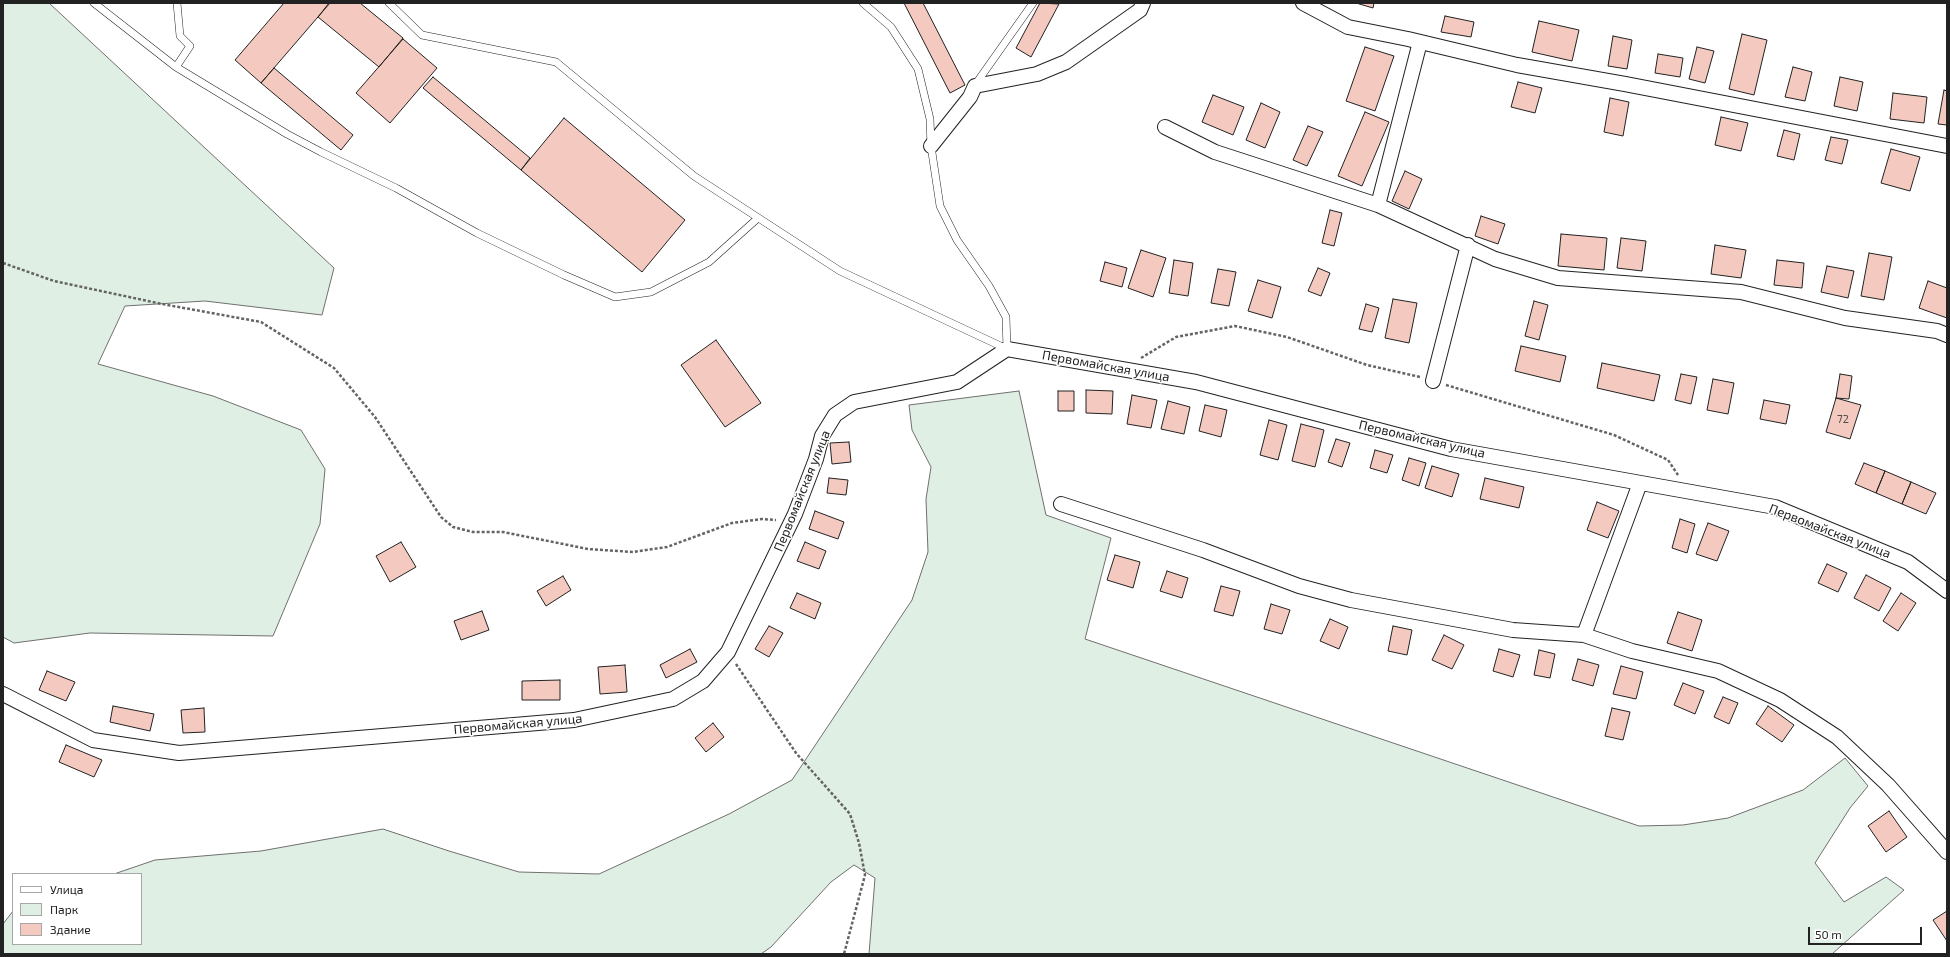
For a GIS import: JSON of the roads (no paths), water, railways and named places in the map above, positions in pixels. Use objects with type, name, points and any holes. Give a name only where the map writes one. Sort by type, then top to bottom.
[{"type":"street","points":[[931,146],[970,97],[975,86],[1037,74],[1066,62],[1140,10],[1143,3]]},
{"type":"street","points":[[1303,3],[1348,27],[1420,42],[1517,66],[1625,84],[1947,146]]},
{"type":"street","points":[[1378,205],[1420,42]]},
{"type":"street","points":[[1164,127],[1215,152],[1378,205],[1468,245],[1495,259],[1558,278],[1741,292],[1845,318],[1937,331],[1947,335]]},
{"type":"street","points":[[1433,381],[1468,245]]},
{"type":"street","name":"Первомайская улица","points":[[3,694],[93,740],[178,752],[574,720],[673,699],[703,681],[728,652],[791,522],[816,459],[822,436],[835,415],[854,402],[957,382],[1007,349],[1196,382],[1451,449],[1775,507],[1908,562],[1947,591]]},
{"type":"street","points":[[1584,635],[1640,483]]},
{"type":"street","points":[[1061,504],[1203,550],[1299,586],[1350,600],[1513,630],[1584,635],[1632,651],[1718,671],[1780,700],[1837,737],[1888,785],[1946,847]]},
{"type":"lane","points":[[94,3],[176,67],[321,152],[396,188],[477,233],[615,297],[651,292],[709,262],[758,218]]},
{"type":"lane","points":[[176,67],[190,46],[180,36],[177,3]]},
{"type":"lane","points":[[389,3],[422,35],[556,62],[694,176],[840,271],[1007,349],[1006,317],[989,286],[957,240],[940,206],[931,146],[930,119],[918,69],[891,27],[863,3]]},
{"type":"lane","points":[[975,86],[1033,3]]}]
